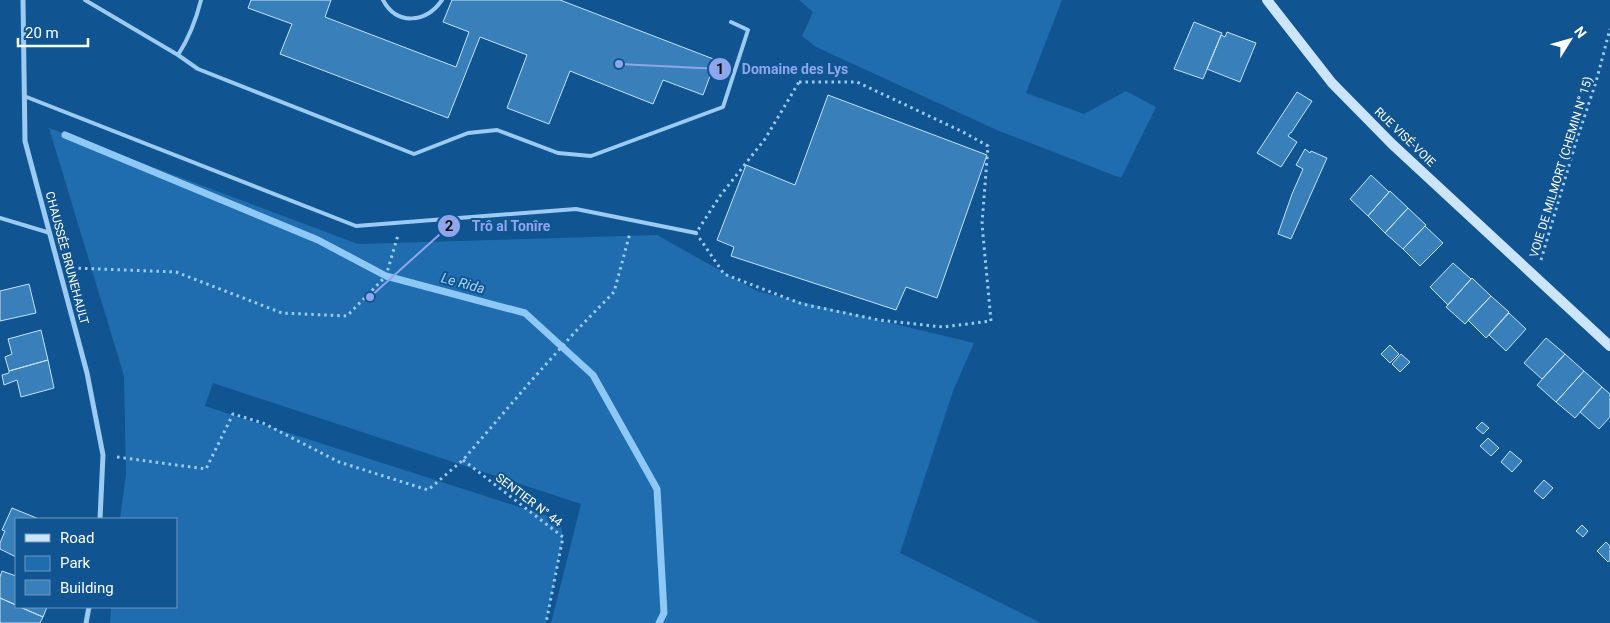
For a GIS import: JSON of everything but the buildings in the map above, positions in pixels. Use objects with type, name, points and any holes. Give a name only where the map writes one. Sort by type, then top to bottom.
[{"type":"street","name":"CHAUSSÉE BRUNEHAULT","points":[[23,0],[26,141],[87,373],[103,455],[100,518]]},
{"type":"street","name":"RUE VISÉ-VOIE","points":[[1266,0],[1332,83],[1392,144],[1610,346]]},
{"type":"street","points":[[86,623],[89,608]]},
{"type":"lane","points":[[85,0],[178,55],[198,69],[414,154],[468,132],[497,130],[558,153],[591,156],[723,107],[748,30],[731,22]]},
{"type":"lane","points":[[178,55],[195,22],[200,0]]},
{"type":"lane","points":[[382,0],[389,10],[407,18],[418,18],[428,15],[442,0]]},
{"type":"lane","points":[[24,96],[356,226],[576,209],[696,233]]},
{"type":"lane","points":[[0,218],[50,233]]},
{"type":"path","name":"VOIE DE MILMORT (CHEMIN N° 15)","points":[[1539,280],[1541,257],[1596,82],[1610,29]]},
{"type":"path","points":[[800,82],[857,82],[963,132],[988,146],[982,224],[991,321],[943,327],[879,320],[802,304],[724,274],[696,233],[720,196],[765,139],[800,82]]},
{"type":"path","points":[[103,455],[206,469],[233,414],[263,423],[339,462],[428,490],[463,460],[537,374],[614,292],[633,220]]},
{"type":"path","points":[[59,267],[176,272],[282,313],[347,316],[386,276],[401,222]]},
{"type":"path","name":"SENTIER N° 44","points":[[463,460],[563,537],[546,623]]},
{"type":"green space","points":[[799,0],[1062,0],[1026,93],[1084,114],[1126,91],[1156,107],[1121,178],[999,131],[816,47],[802,36],[813,12]]},
{"type":"green space","points":[[49,128],[358,244],[657,235],[757,291],[974,343],[953,391],[900,553],[1041,623],[551,623],[581,504],[213,383],[205,406],[560,520],[563,537],[546,623],[110,623],[111,608],[178,608],[178,518],[120,518],[126,474],[124,376]]},
{"type":"waterway","name":"Le Rida","points":[[65,135],[318,240],[386,276],[525,313],[593,375],[657,489],[664,613],[659,623]]},
{"type":"place","name":"Domaine des Lys","points":[[619,64]]},
{"type":"place","name":"Trô al Tonîre","points":[[370,297]]}]
